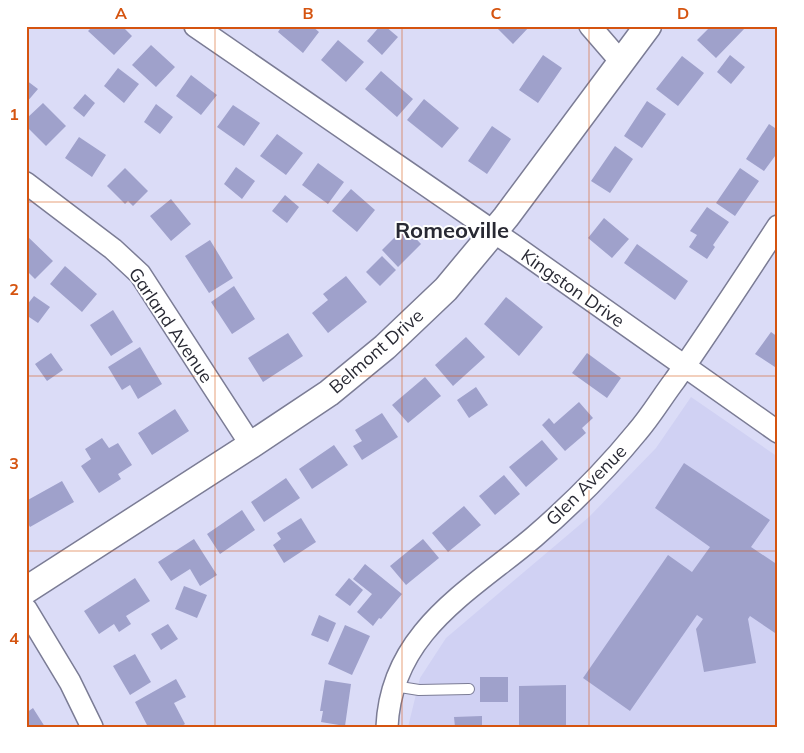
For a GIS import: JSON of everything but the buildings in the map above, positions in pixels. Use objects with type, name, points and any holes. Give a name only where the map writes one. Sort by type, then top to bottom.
[{"type":"street","name":"Kingston Drive","points":[[195,26],[778,432]]},
{"type":"street","points":[[590,26],[622,63]]},
{"type":"street","name":"Belmont Drive","points":[[26,590],[251,445],[329,392],[386,347],[446,289],[506,217],[648,26]]},
{"type":"street","name":"Garland Avenue","points":[[26,183],[114,249],[140,274],[251,445]]},
{"type":"street","name":"Glen Avenue","points":[[387,727],[394,686],[414,646],[427,628],[444,610],[566,509],[598,477],[638,431],[685,366],[778,226]]},
{"type":"street","points":[[26,609],[70,682],[92,727]]},
{"type":"lane","points":[[394,686],[419,690],[469,689]]},
{"type":"shaded area","points":[[691,397],[778,457],[778,727],[408,727],[420,678],[446,638],[589,517],[656,448]]},
{"type":"district","name":"Romeoville","points":[[452,230]]}]
